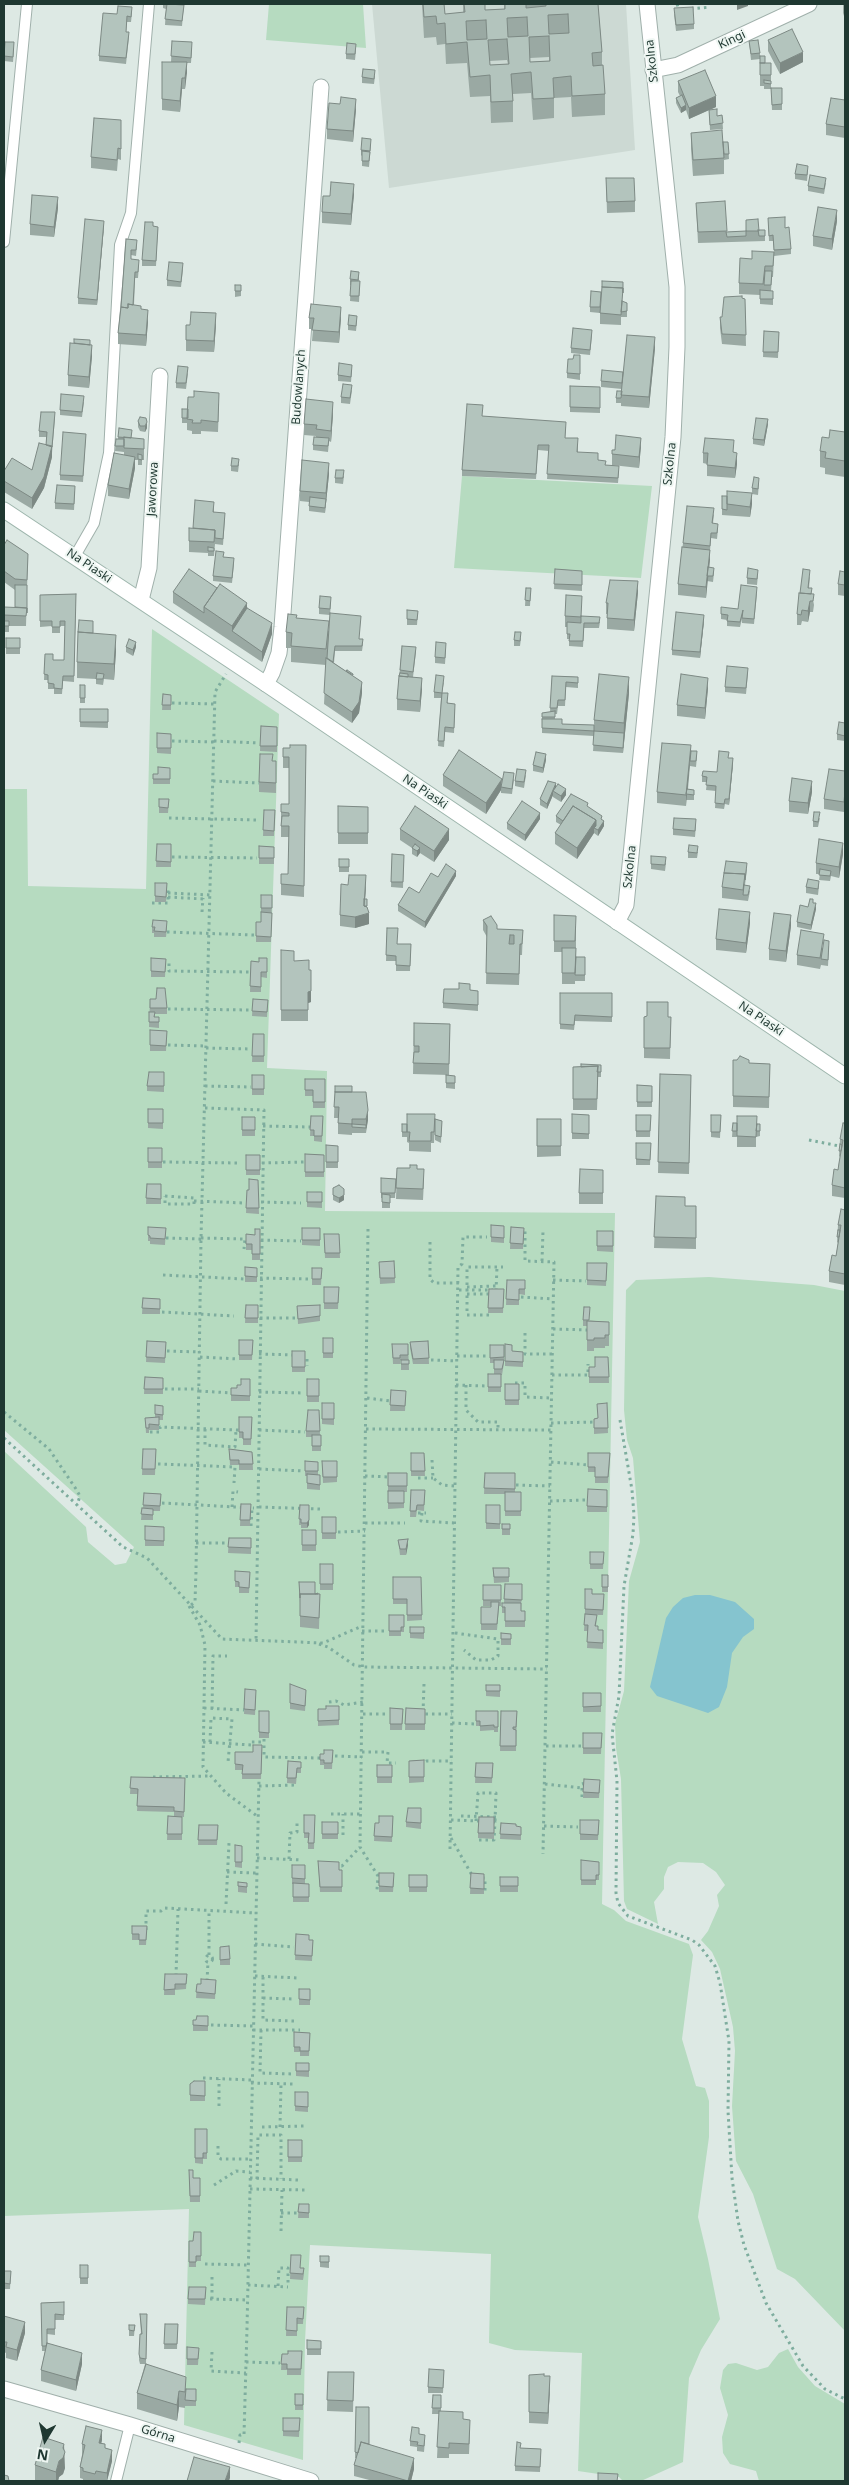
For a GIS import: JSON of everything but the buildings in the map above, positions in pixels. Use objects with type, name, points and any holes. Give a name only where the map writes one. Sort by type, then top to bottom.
[{"type":"street","name":"Szkolna","points":[[617,922],[626,904],[672,436],[677,347],[677,287],[647,4]]},
{"type":"street","name":"Kingi","points":[[653,70],[678,65],[809,4]]},
{"type":"street","name":"Budowlanych","points":[[266,684],[272,673],[278,653],[282,627],[320,87]]},
{"type":"street","name":"Jaworowa","points":[[141,600],[146,588],[149,568],[160,376]]},
{"type":"street","name":"Na Piaski","points":[[4,510],[266,684],[845,1076]]},
{"type":"street","name":"Górna","points":[[4,2389],[130,2425],[311,2481]]},
{"type":"lane","points":[[4,242],[26,4]]},
{"type":"lane","points":[[75,556],[94,523],[109,453],[120,245],[131,214],[149,4]]},
{"type":"lane","points":[[116,2481],[130,2425]]},
{"type":"path","points":[[677,4],[678,10],[710,7]]},
{"type":"path","points":[[191,1605],[194,1602],[196,1543],[201,1239],[215,704],[218,684],[227,671]]},
{"type":"path","points":[[172,703],[215,704]]},
{"type":"path","points":[[172,742],[259,742]]},
{"type":"path","points":[[213,780],[259,783]]},
{"type":"path","points":[[169,818],[259,820]]},
{"type":"path","points":[[172,857],[257,858]]},
{"type":"path","points":[[152,903],[168,903],[168,888],[161,888]]},
{"type":"path","points":[[168,895],[203,897],[210,895]]},
{"type":"path","points":[[202,912],[203,897]]},
{"type":"path","points":[[167,932],[254,935]]},
{"type":"path","points":[[160,963],[170,963],[169,971],[250,972]]},
{"type":"path","points":[[168,1009],[252,1010]]},
{"type":"path","points":[[168,1045],[251,1049]]},
{"type":"path","points":[[205,1086],[251,1087]]},
{"type":"path","points":[[205,1108],[264,1110],[261,1202],[256,1642]]},
{"type":"path","points":[[263,1126],[310,1127]]},
{"type":"path","points":[[809,1140],[840,1146]]},
{"type":"path","points":[[163,1162],[239,1163]]},
{"type":"path","points":[[262,1163],[304,1162]]},
{"type":"path","points":[[194,1201],[194,1198],[165,1196],[165,1204],[194,1204],[194,1201],[245,1203]]},
{"type":"path","points":[[261,1202],[300,1203]]},
{"type":"path","points":[[368,1229],[365,1531],[362,1626],[364,1667],[360,1847],[378,1876],[377,1890]]},
{"type":"path","points":[[512,1231],[525,1231],[525,1261],[554,1262],[543,1854]]},
{"type":"path","points":[[542,1261],[543,1231]]},
{"type":"path","points":[[450,1849],[455,1633],[454,1523],[458,1267],[462,1264],[463,1237],[487,1237]]},
{"type":"path","points":[[166,1238],[245,1239],[244,1249]]},
{"type":"path","points":[[262,1240],[301,1241]]},
{"type":"path","points":[[430,1242],[430,1279],[434,1283],[459,1283]]},
{"type":"path","points":[[489,1315],[467,1315],[467,1267],[503,1267]]},
{"type":"path","points":[[496,1267],[496,1288]]},
{"type":"path","points":[[163,1275],[244,1279]]},
{"type":"path","points":[[260,1278],[310,1279]]},
{"type":"path","points":[[554,1280],[586,1281]]},
{"type":"path","points":[[458,1290],[496,1288],[502,1290]]},
{"type":"path","points":[[521,1297],[553,1298]]},
{"type":"path","points":[[162,1312],[234,1316]]},
{"type":"path","points":[[260,1318],[297,1318]]},
{"type":"path","points":[[553,1329],[596,1331]]},
{"type":"path","points":[[524,1333],[524,1354],[552,1354]]},
{"type":"path","points":[[167,1351],[200,1352]]},
{"type":"path","points":[[259,1354],[305,1356],[306,1366]]},
{"type":"path","points":[[457,1356],[490,1356]]},
{"type":"path","points":[[200,1358],[238,1359]]},
{"type":"path","points":[[431,1360],[457,1361]]},
{"type":"path","points":[[552,1375],[588,1375],[588,1364]]},
{"type":"path","points":[[515,1383],[525,1383],[524,1398],[552,1398]]},
{"type":"path","points":[[456,1385],[487,1386]]},
{"type":"path","points":[[466,1385],[466,1410],[478,1422],[498,1422],[498,1430]]},
{"type":"path","points":[[166,1389],[232,1393]]},
{"type":"path","points":[[259,1392],[304,1393]]},
{"type":"path","points":[[367,1398],[390,1401]]},
{"type":"path","points":[[4,1412],[49,1450],[80,1496],[77,1505]]},
{"type":"path","points":[[620,1420],[632,1490],[634,1534],[624,1586],[619,1696],[612,1734],[617,1781],[615,1843],[617,1898],[622,1911],[628,1916],[692,1940],[699,1945],[715,1966],[720,1984],[729,2041],[728,2111],[732,2178],[738,2221],[744,2245],[766,2303],[803,2366],[826,2389],[845,2399]]},
{"type":"path","points":[[551,1423],[596,1422]]},
{"type":"path","points":[[150,1432],[160,1432],[160,1427],[237,1430],[235,1447],[205,1445],[205,1429]]},
{"type":"path","points":[[366,1429],[456,1431],[551,1430]]},
{"type":"path","points":[[259,1430],[305,1432]]},
{"type":"path","points":[[4,1438],[122,1548],[147,1558],[222,1639],[256,1642],[316,1643],[328,1641],[362,1626]]},
{"type":"path","points":[[432,1460],[433,1478]]},
{"type":"path","points":[[551,1462],[588,1465]]},
{"type":"path","points":[[158,1464],[235,1467],[234,1482]]},
{"type":"path","points":[[259,1470],[304,1472]]},
{"type":"path","points":[[365,1476],[397,1477]]},
{"type":"path","points":[[418,1478],[433,1478],[442,1486],[455,1486]]},
{"type":"path","points":[[516,1485],[550,1486]]},
{"type":"path","points":[[232,1507],[232,1491],[238,1492]]},
{"type":"path","points":[[550,1500],[587,1500]]},
{"type":"path","points":[[162,1503],[253,1508],[251,1526]]},
{"type":"path","points":[[259,1507],[320,1509]]},
{"type":"path","points":[[422,1513],[421,1521],[454,1523]]},
{"type":"path","points":[[365,1523],[405,1523]]},
{"type":"path","points":[[338,1532],[365,1531]]},
{"type":"path","points":[[196,1543],[238,1543]]},
{"type":"path","points":[[176,1590],[197,1616],[203,1632],[205,1645],[202,1768],[226,1793],[257,1816]]},
{"type":"path","points":[[362,1631],[387,1631]]},
{"type":"path","points":[[455,1633],[498,1639],[498,1656],[491,1660],[476,1660],[464,1650]]},
{"type":"path","points":[[316,1643],[328,1647],[354,1665],[364,1667],[547,1669]]},
{"type":"path","points":[[212,1709],[213,1656],[227,1656]]},
{"type":"path","points":[[424,1684],[423,1714],[452,1714]]},
{"type":"path","points":[[329,1702],[336,1701],[344,1705],[363,1702]]},
{"type":"path","points":[[204,1708],[244,1710]]},
{"type":"path","points":[[363,1714],[388,1714]]},
{"type":"path","points":[[210,1742],[211,1718],[232,1719],[228,1762]]},
{"type":"path","points":[[452,1723],[475,1724]]},
{"type":"path","points":[[203,1742],[251,1745],[252,1742],[264,1741],[264,1757],[320,1758]]},
{"type":"path","points":[[546,1746],[582,1746]]},
{"type":"path","points":[[362,1752],[388,1752],[387,1763],[396,1763]]},
{"type":"path","points":[[335,1756],[362,1757]]},
{"type":"path","points":[[417,1764],[452,1761]]},
{"type":"path","points":[[147,1777],[210,1776]]},
{"type":"path","points":[[234,2458],[240,2435],[244,2435],[259,1780]]},
{"type":"path","points":[[582,1797],[584,1782],[591,1782]]},
{"type":"path","points":[[545,1784],[582,1788]]},
{"type":"path","points":[[259,1786],[297,1785]]},
{"type":"path","points":[[476,1819],[478,1793],[496,1793],[494,1840],[479,1840]]},
{"type":"path","points":[[331,1814],[360,1814]]},
{"type":"path","points":[[342,1835],[343,1814]]},
{"type":"path","points":[[461,1816],[495,1822]]},
{"type":"path","points":[[451,1820],[496,1817]]},
{"type":"path","points":[[289,1859],[290,1833],[297,1832],[298,1823]]},
{"type":"path","points":[[544,1826],[578,1827]]},
{"type":"path","points":[[451,1837],[472,1878],[485,1878],[485,1894]]},
{"type":"path","points":[[226,1904],[229,1842]]},
{"type":"path","points":[[328,1865],[342,1866],[360,1847]]},
{"type":"path","points":[[256,1858],[302,1860]]},
{"type":"path","points":[[228,1872],[256,1873]]},
{"type":"path","points":[[138,1930],[146,1930],[146,1911],[178,1909],[256,1913]]},
{"type":"path","points":[[176,1976],[178,1909]]},
{"type":"path","points":[[207,1984],[208,1962],[212,1959],[209,1955],[209,1910]]},
{"type":"path","points":[[255,1944],[294,1947]]},
{"type":"path","points":[[255,1976],[299,1978]]},
{"type":"path","points":[[263,1977],[263,2020],[295,2021]]},
{"type":"path","points":[[262,1998],[294,1999]]},
{"type":"path","points":[[210,2025],[261,2030],[300,2030]]},
{"type":"path","points":[[261,2030],[260,2073],[295,2074]]},
{"type":"path","points":[[203,2078],[293,2084]]},
{"type":"path","points":[[219,2079],[219,2106]]},
{"type":"path","points":[[280,2127],[281,2084]]},
{"type":"path","points":[[262,2127],[304,2126]]},
{"type":"path","points":[[257,2179],[258,2135],[281,2135],[281,2179]]},
{"type":"path","points":[[218,2146],[218,2157],[221,2159],[250,2159]]},
{"type":"path","points":[[214,2185],[236,2171],[250,2172]]},
{"type":"path","points":[[250,2178],[298,2180]]},
{"type":"path","points":[[250,2189],[305,2190]]},
{"type":"path","points":[[280,2231],[282,2190]]},
{"type":"path","points":[[281,2213],[297,2213]]},
{"type":"path","points":[[205,2264],[249,2266]]},
{"type":"path","points":[[248,2285],[288,2287],[288,2268],[279,2268],[278,2286]]},
{"type":"path","points":[[212,2277],[211,2299],[248,2300]]},
{"type":"path","points":[[212,2352],[211,2371],[246,2373]]},
{"type":"path","points":[[246,2362],[280,2363]]},
{"type":"shaded area","points":[[372,4],[626,4],[635,150],[389,188]]},
{"type":"green space","points":[[269,4],[363,4],[366,48],[266,40]]},
{"type":"green space","points":[[462,476],[652,486],[641,578],[454,568]]},
{"type":"green space","points":[[152,629],[279,714],[267,1068],[327,1071],[325,1211],[615,1213],[602,1904],[614,1910],[626,1921],[689,1944],[693,1955],[682,2039],[696,2086],[705,2088],[709,2101],[709,2137],[698,2217],[720,2319],[701,2350],[689,2378],[683,2462],[641,2481],[623,2481],[619,2477],[578,2471],[582,2353],[515,2350],[489,2343],[491,2254],[310,2245],[305,2341],[303,2460],[184,2425],[189,2209],[4,2216],[4,1451],[86,1527],[88,1542],[115,1565],[126,1563],[134,1547],[4,1430],[4,789],[27,789],[28,886],[146,889]]},
{"type":"green space","points":[[709,1277],[814,1285],[845,1291],[845,2331],[795,2279],[777,2269],[753,2194],[736,2161],[732,2106],[735,2051],[733,2027],[720,1969],[712,1952],[701,1940],[708,1931],[719,1906],[717,1895],[725,1885],[716,1872],[703,1863],[678,1862],[668,1867],[664,1877],[664,1889],[654,1902],[658,1924],[627,1909],[624,1901],[621,1779],[616,1748],[615,1724],[624,1691],[629,1581],[640,1542],[633,1458],[627,1440],[624,1410],[626,1290],[636,1280]]},
{"type":"green space","points":[[788,2349],[798,2367],[815,2386],[845,2404],[845,2481],[759,2481],[756,2471],[730,2464],[723,2453],[722,2437],[728,2415],[720,2388],[723,2370],[728,2364],[736,2363],[757,2370],[768,2367],[779,2353]]},
{"type":"water","points":[[695,1595],[710,1595],[735,1602],[754,1619],[754,1629],[743,1637],[732,1653],[727,1687],[719,1707],[708,1713],[657,1696],[650,1687],[666,1618],[673,1607],[683,1598]]}]
